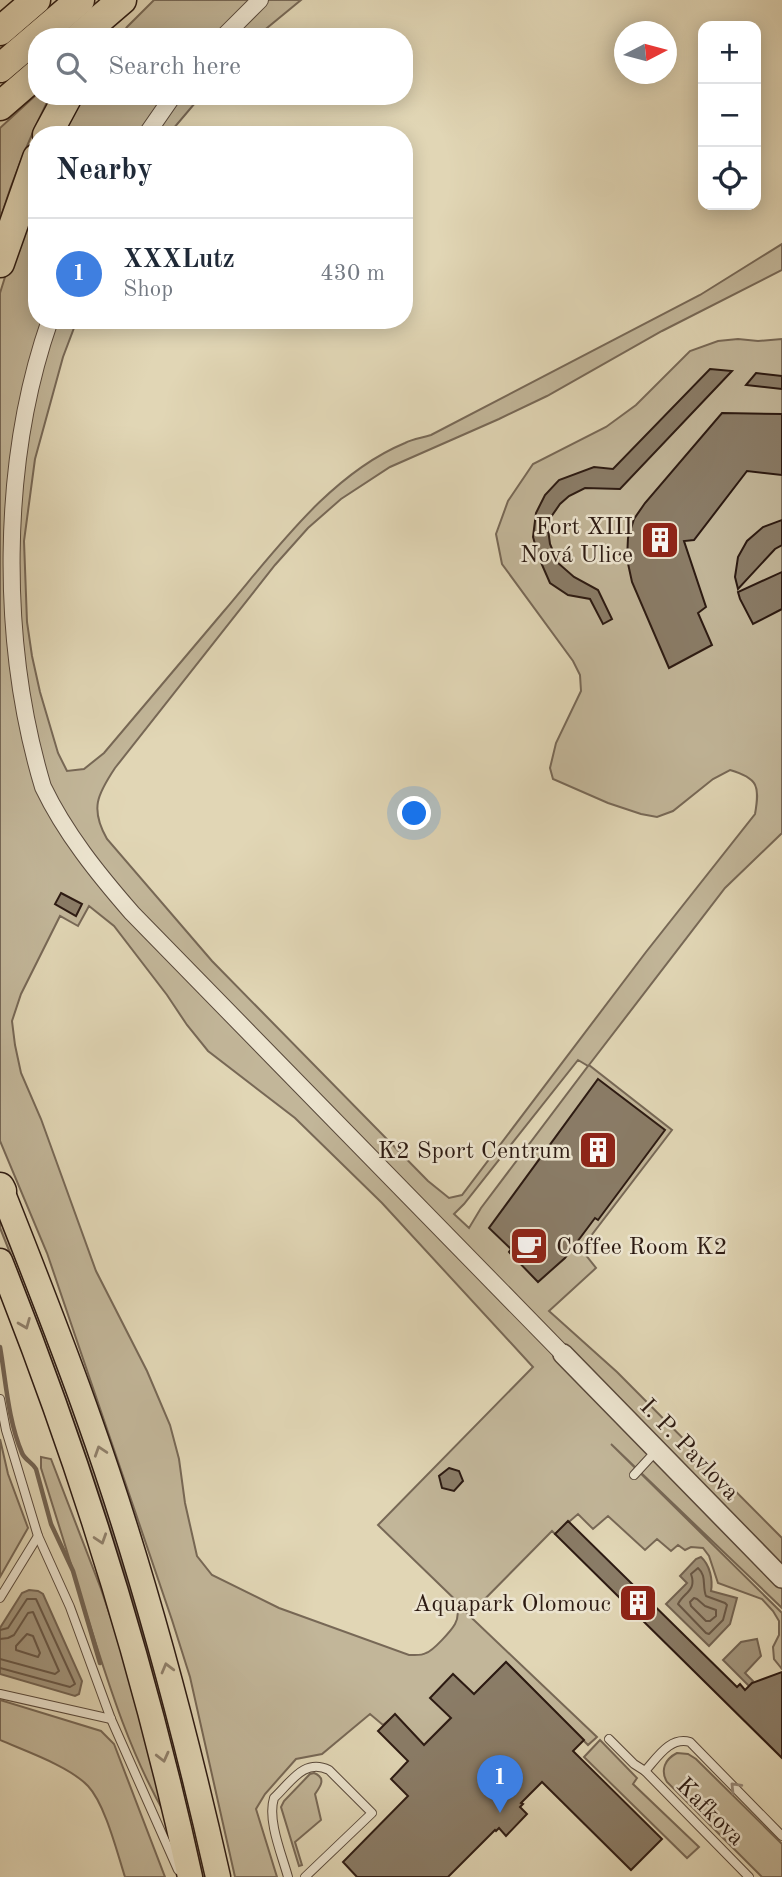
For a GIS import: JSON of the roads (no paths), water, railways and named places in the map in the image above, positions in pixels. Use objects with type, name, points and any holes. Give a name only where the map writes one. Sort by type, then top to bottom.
[{"type":"highway","points":[[0,31],[36,0]]},
{"type":"highway","points":[[47,28],[80,0]]},
{"type":"highway","points":[[89,28],[122,0]]},
{"type":"highway","points":[[117,28],[142,0]]},
{"type":"highway","points":[[0,68],[28,44]]},
{"type":"highway","points":[[0,106],[28,82]]},
{"type":"highway","points":[[52,126],[63,105]]},
{"type":"highway","points":[[0,263],[28,184]]},
{"type":"main road","points":[[1,1189],[69,1362],[118,1505],[165,1661],[218,1877]]},
{"type":"main road","points":[[0,1261],[69,1443],[110,1567],[151,1712],[191,1877]]},
{"type":"street","points":[[232,28],[260,0]]},
{"type":"street","points":[[152,126],[167,105]]},
{"type":"street","points":[[47,329],[24,401],[12,460],[6,496],[1,575],[1,615],[8,677],[25,742],[43,788],[81,850],[132,913],[563,1354]]},
{"type":"street","name":"I. P. Pavlova","points":[[563,1354],[782,1578]]},
{"type":"lane","points":[[0,1399],[6,1430],[38,1536],[70,1607],[111,1719],[181,1877]]},
{"type":"lane","points":[[634,1475],[657,1450]]},
{"type":"lane","points":[[0,1598],[38,1536]]},
{"type":"lane","points":[[0,1693],[111,1719]]},
{"type":"lane","name":"Kafkova","points":[[609,1739],[645,1771],[749,1877]]},
{"type":"lane","points":[[645,1771],[675,1741],[690,1742],[782,1836]]},
{"type":"lane","points":[[288,1877],[273,1822],[272,1804],[274,1798],[304,1768],[320,1766],[329,1770],[372,1813],[316,1873],[305,1877]]},
{"type":"water","points":[[701,1557],[710,1573],[711,1591],[737,1598],[730,1624],[709,1646],[666,1604],[687,1583],[680,1576]]},
{"type":"water","points":[[29,1590],[43,1594],[82,1681],[79,1694],[75,1696],[0,1674],[0,1628],[22,1593]]},
{"type":"water","points":[[757,1639],[761,1656],[745,1673],[753,1681],[749,1686],[723,1660],[741,1642]]},
{"type":"waterway","points":[[0,1347],[10,1414],[17,1440],[23,1455],[36,1469],[51,1524],[73,1571],[100,1663]]},
{"type":"place","name":"Fort XIII Nová Ulice","points":[[660,540]]},
{"type":"place","name":"K2 Sport Centrum","points":[[598,1150]]},
{"type":"place","name":"Coffee Room K2","points":[[529,1246]]},
{"type":"place","name":"Aquapark Olomouc","points":[[638,1603]]},
{"type":"place","name":"XXXLutz","points":[[500,1813]]}]
